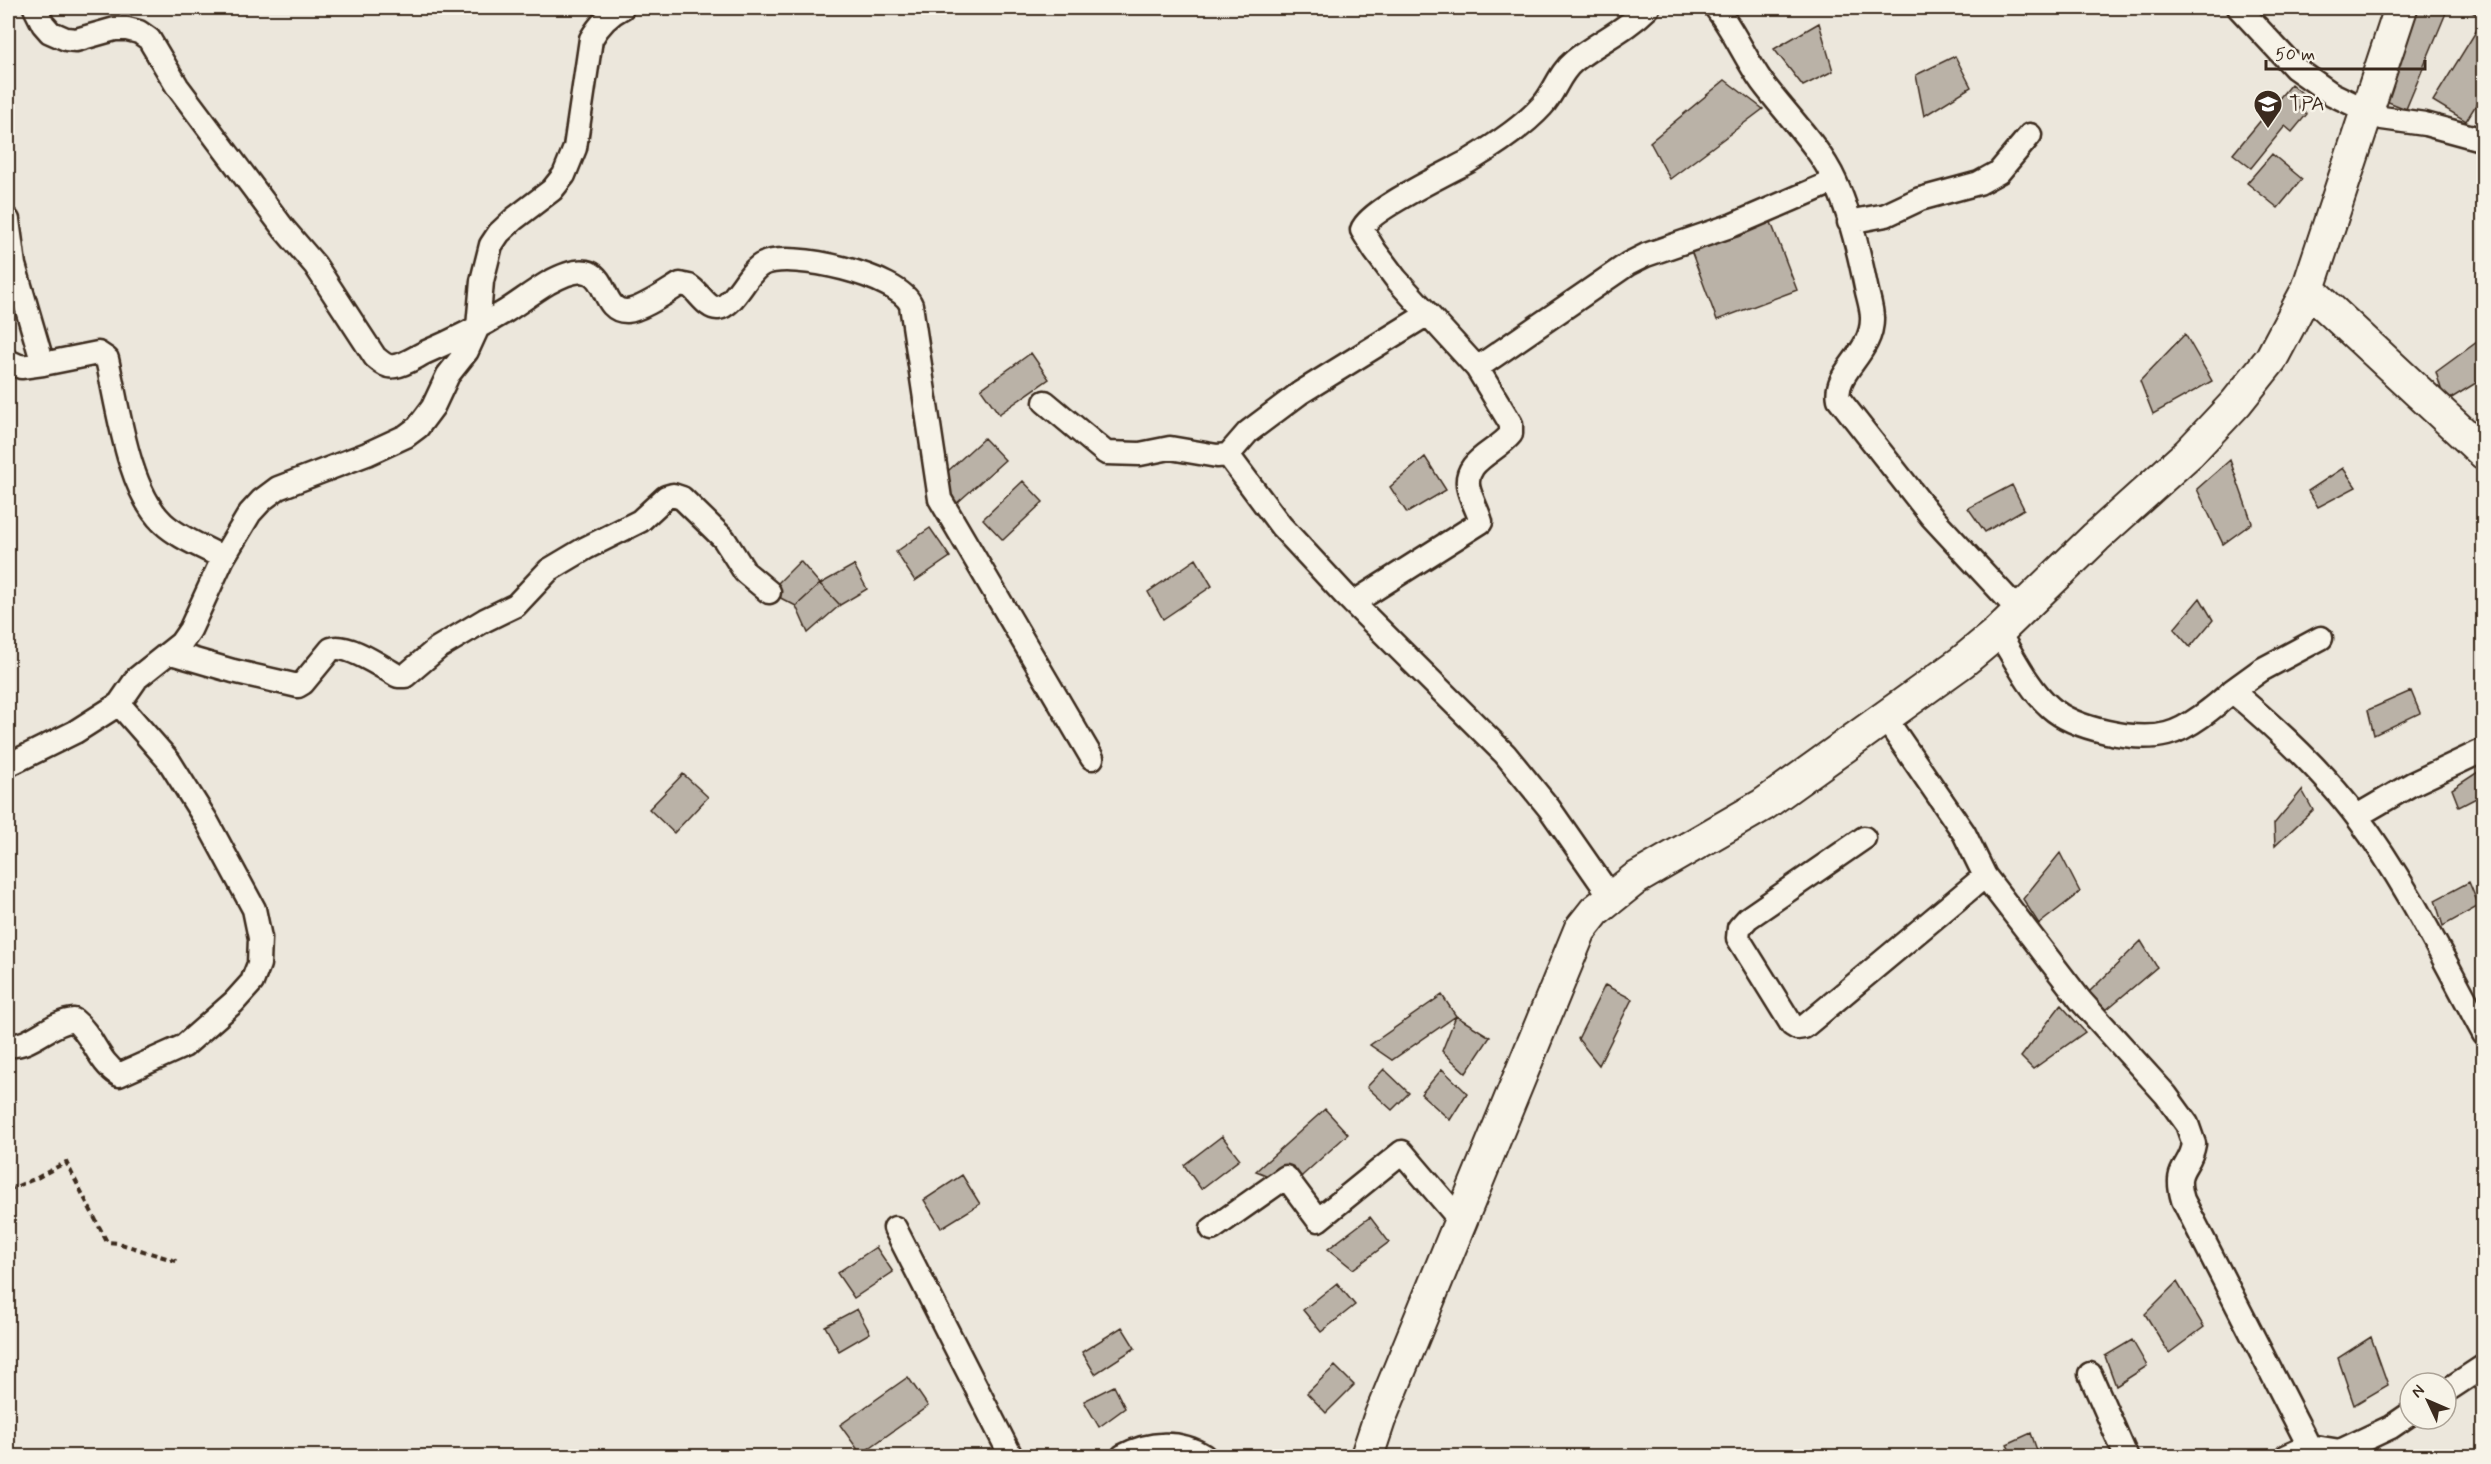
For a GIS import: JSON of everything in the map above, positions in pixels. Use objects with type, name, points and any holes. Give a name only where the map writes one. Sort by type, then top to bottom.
[{"type":"street","points":[[35,8],[50,32],[66,39],[76,40],[115,29],[139,32],[149,39],[177,86],[261,195],[284,229],[315,265],[375,357],[385,365],[395,367],[478,327],[536,290],[573,271],[587,272],[598,278],[606,297],[617,308],[627,311],[680,284],[689,286],[713,307],[718,308],[724,305],[745,283],[754,269],[765,262],[817,261],[888,285],[906,296],[911,305],[940,499],[1092,758]]},
{"type":"street","points":[[10,757],[75,732],[119,704],[137,678],[171,652],[186,637],[223,558],[250,513],[262,500],[278,488],[367,454],[413,431],[432,407],[448,375],[467,351],[478,327],[482,281],[491,245],[500,232],[514,219],[552,189],[570,165],[575,148],[591,39],[598,27],[612,13],[622,8]]},
{"type":"street","points":[[1353,603],[1480,522],[1469,490],[1467,479],[1469,470],[1511,434],[1511,424],[1476,368],[1426,315],[1375,251],[1362,230],[1365,223],[1407,194],[1470,160],[1525,122],[1542,106],[1553,92],[1558,79],[1574,61],[1626,28],[1648,8]]},
{"type":"street","points":[[1716,8],[1758,76],[1822,160],[1835,181],[1861,260],[1873,316],[1868,342],[1837,389],[1839,399],[2009,622],[2039,696],[2064,718],[2097,729],[2131,735],[2168,734],[2201,716],[2261,670],[2321,638]]},
{"type":"street","points":[[2239,8],[2295,68],[2332,94],[2382,117],[2433,125],[2484,140]]},
{"type":"street","points":[[1367,1456],[1379,1420],[1580,930],[1595,911],[1635,879],[1763,805],[1962,662],[2009,622],[2096,537],[2189,453],[2236,403],[2271,359],[2308,289],[2401,8]]},
{"type":"street","points":[[1849,222],[1886,215],[1920,199],[1979,183],[1999,172],[2030,135]]},
{"type":"street","points":[[1476,368],[1628,264],[1646,255],[1733,225],[1835,181]]},
{"type":"street","points":[[8,220],[14,265],[43,364]]},
{"type":"street","points":[[2308,289],[2484,453]]},
{"type":"street","points":[[1046,402],[1106,453],[1140,454],[1170,448],[1217,456],[1228,454],[1248,432],[1300,393],[1426,315]]},
{"type":"street","points":[[8,361],[21,367],[98,353],[107,359],[130,459],[144,498],[155,514],[171,530],[223,558]]},
{"type":"street","points":[[1228,454],[1281,525],[1353,603],[1505,754],[1549,808],[1611,897]]},
{"type":"street","points":[[171,652],[233,671],[298,686],[331,649],[338,646],[398,676],[405,676],[438,648],[485,620],[516,605],[540,576],[586,548],[640,521],[666,497],[673,495],[682,498],[724,539],[745,572],[770,592]]},
{"type":"street","points":[[2232,691],[2250,705],[2308,761],[2357,816],[2421,916],[2484,1034]]},
{"type":"street","points":[[8,1045],[21,1045],[62,1021],[74,1020],[84,1028],[111,1070],[119,1075],[184,1046],[234,1002],[252,982],[259,964],[260,938],[254,909],[206,820],[169,761],[119,704]]},
{"type":"street","points":[[1885,718],[1964,833],[1985,876],[2081,1001],[2166,1095],[2187,1124],[2194,1144],[2180,1176],[2179,1186],[2183,1200],[2309,1446]]},
{"type":"street","points":[[2357,816],[2412,784],[2484,750]]},
{"type":"street","points":[[1864,838],[1748,918],[1739,928],[1738,939],[1792,1025],[1797,1028],[1804,1027],[1985,876]]},
{"type":"street","points":[[1212,1229],[1286,1177],[1318,1220],[1402,1152],[1460,1220]]},
{"type":"street","points":[[895,1228],[1011,1456]]},
{"type":"street","points":[[2458,1383],[2484,1366]]},
{"type":"street","points":[[2091,1374],[2126,1456]]},
{"type":"street","points":[[2287,1456],[2309,1446],[2340,1451],[2398,1422]]},
{"type":"street","points":[[1123,1456],[1132,1451],[1168,1444],[1191,1447],[1204,1456]]},
{"type":"path","points":[[8,1190],[37,1178],[66,1162],[107,1242],[118,1243],[179,1262]]},
{"type":"building","points":[[2419,8],[2448,8],[2406,109],[2381,99]]},
{"type":"building","points":[[2465,8],[2484,8],[2484,19]]},
{"type":"building","points":[[2483,20],[2484,92],[2466,121],[2433,101]]},
{"type":"building","points":[[1819,23],[1833,71],[1803,86],[1774,49]]},
{"type":"building","points":[[1955,56],[1971,87],[1924,116],[1916,75]]},
{"type":"building","points":[[1725,80],[1763,109],[1670,179],[1650,142]]},
{"type":"building","name":"TPA","points":[[2291,84],[2308,98],[2299,108],[2307,114],[2292,132],[2285,126],[2251,168],[2233,154]]},
{"type":"building","name":"TPA","points":[[2272,154],[2302,179],[2278,208],[2247,183]]},
{"type":"building","points":[[1769,217],[1797,290],[1717,320],[1690,248]]},
{"type":"building","points":[[2185,334],[2212,381],[2153,414],[2140,381]]},
{"type":"building","points":[[2477,342],[2484,349],[2484,378],[2445,402],[2436,372]]},
{"type":"building","points":[[1031,353],[1049,379],[999,414],[981,389]]},
{"type":"building","points":[[984,438],[1005,460],[957,503],[937,481]]},
{"type":"building","points":[[1425,457],[1446,490],[1407,513],[1390,487]]},
{"type":"building","points":[[2230,460],[2252,523],[2223,544],[2197,489]]},
{"type":"building","points":[[2343,468],[2356,487],[2318,507],[2308,491]]},
{"type":"building","points":[[1023,481],[1043,502],[1003,540],[983,519]]},
{"type":"building","points":[[2012,485],[2024,509],[1985,532],[1968,508]]},
{"type":"building","points":[[930,528],[950,557],[915,581],[896,552]]},
{"type":"building","points":[[1196,559],[1212,586],[1163,619],[1148,592]]},
{"type":"building","points":[[800,561],[820,584],[796,606],[769,592]]},
{"type":"building","points":[[854,565],[867,589],[840,605],[820,584]]},
{"type":"building","points":[[820,584],[840,605],[808,633],[796,606]]},
{"type":"building","points":[[2200,598],[2213,620],[2190,647],[2174,629]]},
{"type":"building","points":[[2411,691],[2420,713],[2374,735],[2368,710]]},
{"type":"building","points":[[2484,768],[2484,794],[2459,807],[2452,789]]},
{"type":"building","points":[[683,774],[708,797],[674,833],[649,809]]},
{"type":"building","points":[[2302,790],[2313,810],[2275,846],[2274,824]]},
{"type":"building","points":[[2060,853],[2080,892],[2039,924],[2023,899]]},
{"type":"building","points":[[2469,882],[2479,906],[2443,926],[2435,900]]},
{"type":"building","points":[[2141,941],[2157,967],[2106,1010],[2088,993]]},
{"type":"building","points":[[1605,985],[1632,999],[1599,1065],[1578,1039]]},
{"type":"building","points":[[1442,995],[1456,1016],[1392,1060],[1370,1045]]},
{"type":"building","points":[[2061,1005],[2085,1032],[2033,1069],[2021,1057]]},
{"type":"building","points":[[1456,1016],[1490,1037],[1466,1073],[1442,1051]]},
{"type":"building","points":[[1384,1069],[1409,1093],[1392,1110],[1367,1087]]},
{"type":"building","points":[[1442,1069],[1467,1093],[1450,1120],[1421,1094]]},
{"type":"building","points":[[1325,1109],[1348,1134],[1292,1185],[1256,1171]]},
{"type":"building","points":[[1222,1136],[1240,1159],[1201,1189],[1184,1165]]},
{"type":"building","points":[[962,1175],[980,1204],[941,1228],[924,1200]]},
{"type":"building","points":[[1370,1217],[1389,1242],[1353,1269],[1328,1249]]},
{"type":"building","points":[[876,1247],[893,1272],[854,1298],[837,1273]]},
{"type":"building","points":[[2177,1282],[2204,1327],[2169,1353],[2145,1314]]},
{"type":"building","points":[[1337,1283],[1355,1305],[1321,1332],[1303,1310]]},
{"type":"building","points":[[857,1309],[870,1333],[839,1351],[825,1326]]},
{"type":"building","points":[[1122,1327],[1135,1348],[1095,1374],[1082,1352]]},
{"type":"building","points":[[2371,1337],[2388,1385],[2354,1405],[2338,1358]]},
{"type":"building","points":[[2132,1340],[2147,1366],[2116,1386],[2105,1356]]},
{"type":"building","points":[[1335,1366],[1354,1385],[1326,1413],[1307,1393]]},
{"type":"building","points":[[908,1377],[928,1406],[861,1454],[840,1425]]},
{"type":"building","points":[[1114,1386],[1125,1408],[1099,1427],[1084,1401]]},
{"type":"building","points":[[2031,1433],[2039,1456],[2012,1456],[2007,1444]]},
{"type":"place","name":"TPA","points":[[2268,130]]}]
